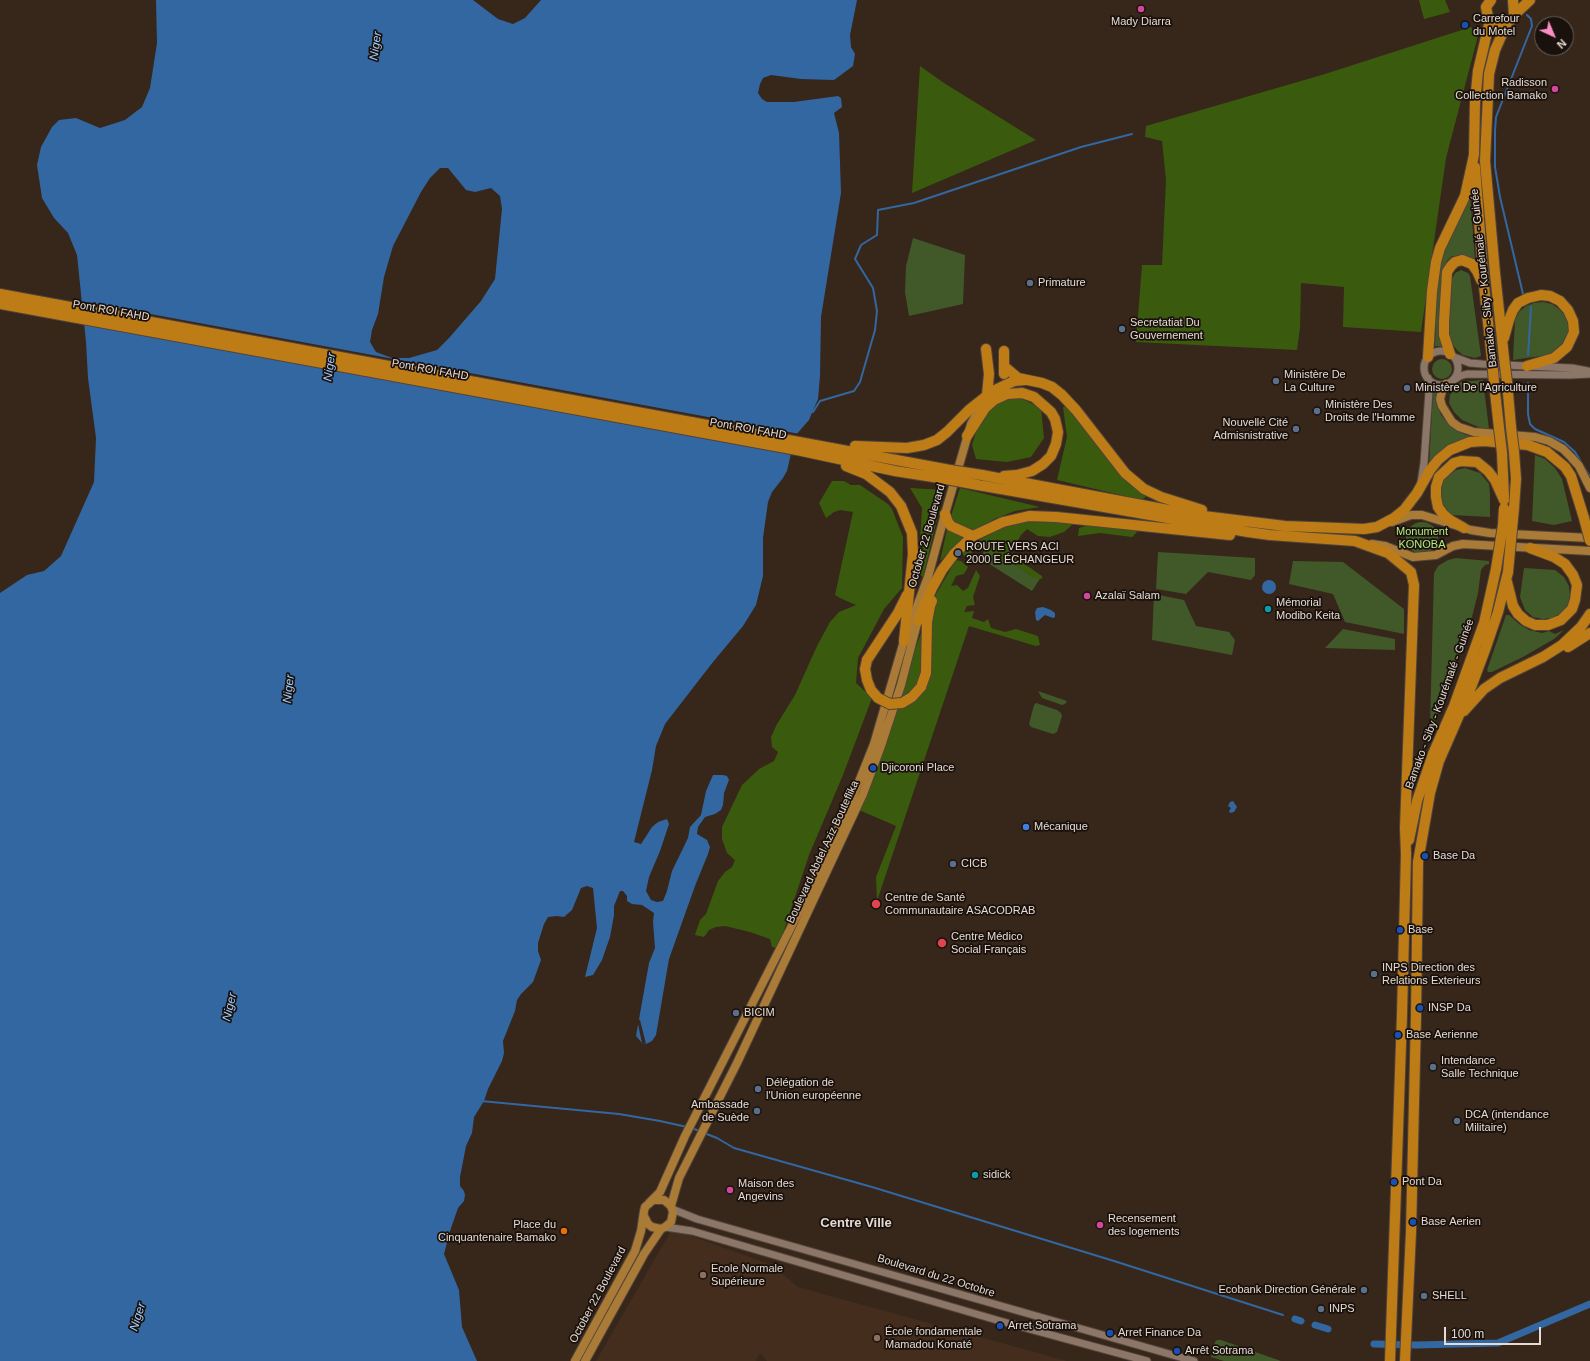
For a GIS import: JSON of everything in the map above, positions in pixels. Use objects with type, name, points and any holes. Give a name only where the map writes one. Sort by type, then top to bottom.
[{"type":"highway","points":[[1491,0],[1486,7],[1486,12],[1490,20],[1498,25],[1507,23]]},
{"type":"highway","name":"Bamako - Siby - Kourémalé - Guinée","points":[[1405,1361],[1411,1232],[1418,862],[1430,793],[1439,761],[1470,690],[1485,650],[1507,582],[1516,479],[1485,160],[1489,74],[1495,50],[1507,23],[1530,0]]},
{"type":"highway","points":[[1512,1],[1514,15]]},
{"type":"highway","points":[[1428,357],[1432,292],[1436,262],[1440,248],[1465,196],[1474,156],[1475,102],[1478,71],[1490,20]]},
{"type":"highway","name":"Bamako - Siby - Kourémalé - Guinée","points":[[1406,854],[1417,801],[1433,754],[1454,706],[1484,623],[1496,569],[1503,525],[1504,504],[1502,453],[1484,286],[1474,156]]},
{"type":"highway","points":[[1452,355],[1444,335],[1447,272],[1450,266],[1455,262],[1462,260],[1472,264],[1484,286]]},
{"type":"highway","points":[[0,294],[59,309],[798,446],[816,445],[906,448],[924,445],[937,440],[987,395],[1014,381],[1025,380]]},
{"type":"highway","points":[[1502,345],[1509,320],[1518,303],[1528,298],[1541,295],[1550,296],[1560,301],[1568,310],[1573,321],[1574,332],[1567,347],[1554,358],[1527,366]]},
{"type":"highway","points":[[0,304],[59,309]]},
{"type":"highway","points":[[986,349],[989,374],[987,395]]},
{"type":"highway","points":[[1002,386],[1005,367],[1004,351]]},
{"type":"highway","points":[[1005,367],[1018,378],[1042,383],[1062,395],[1076,410],[1125,473],[1144,489],[1176,502],[1238,520]]},
{"type":"highway","points":[[967,436],[985,408],[994,400],[1007,394],[1022,393],[1034,397],[1044,404],[1055,419],[1058,432],[1056,444],[1051,456],[1042,464],[1032,471],[1017,475],[981,479]]},
{"type":"highway","points":[[808,453],[894,471],[981,479],[1195,515],[1285,526],[1344,530],[1377,527],[1394,518],[1404,510],[1438,460],[1450,450],[1460,445],[1470,442],[1484,441],[1528,445],[1548,452],[1565,467],[1571,476],[1590,539]]},
{"type":"highway","points":[[816,445],[948,475]]},
{"type":"highway","points":[[798,446],[808,453],[853,468],[870,477],[890,492],[901,506],[912,533],[913,554],[904,641]]},
{"type":"highway","points":[[1464,528],[1443,514],[1438,507],[1436,497],[1436,487],[1439,477],[1454,463],[1461,461],[1477,462],[1488,471],[1495,480],[1504,504]]},
{"type":"highway","points":[[981,479],[1248,532],[1273,536],[1355,541],[1388,553],[1411,572],[1414,585],[1405,828],[1406,854],[1390,1361]]},
{"type":"highway","points":[[945,514],[951,526],[973,536]]},
{"type":"highway","points":[[918,621],[932,588],[942,570],[954,554],[973,536],[1003,522],[1030,516],[1056,517],[1234,536],[1248,532]]},
{"type":"highway","points":[[910,585],[898,613],[867,660],[865,669],[871,690],[878,698],[890,704],[902,704],[912,697],[921,687],[926,673],[926,638],[930,606],[953,561],[969,544],[1013,520]]},
{"type":"highway","points":[[1507,582],[1513,606],[1518,614],[1526,621],[1535,625],[1548,625],[1561,620],[1572,609],[1577,585],[1573,574],[1565,564],[1554,557],[1530,548]]},
{"type":"highway","points":[[1543,657],[1575,634],[1590,614]]},
{"type":"highway","points":[[1455,723],[1484,689],[1500,678],[1543,657],[1568,647],[1590,632]]},
{"type":"main road","points":[[1418,491],[1424,463],[1429,391],[1428,378],[1424,369],[1428,357],[1439,352],[1452,355],[1470,363],[1572,368],[1590,373]]},
{"type":"main road","points":[[1452,355],[1458,367],[1456,375],[1442,391],[1440,399],[1442,406],[1452,422],[1459,427],[1474,432],[1535,436],[1549,441],[1563,450],[1579,466],[1590,488]]},
{"type":"main road","points":[[1428,378],[1434,384],[1449,383],[1460,376],[1467,374],[1570,375],[1590,373]]},
{"type":"main road","name":"October 22 Boulevard","points":[[904,641],[924,590],[967,436],[975,415],[987,395]]},
{"type":"main road","points":[[1377,527],[1411,515],[1422,515],[1464,528],[1490,533],[1590,539]]},
{"type":"main road","points":[[1355,541],[1385,546],[1413,557],[1436,556],[1453,546],[1463,544],[1590,551]]},
{"type":"main road","name":"Boulevard Abdel Aziz Bouteflika","points":[[672,1207],[679,1178],[804,922],[863,794],[901,685],[918,621],[924,590]]},
{"type":"main road","name":"Boulevard Abdel Aziz Bouteflika","points":[[648,1203],[660,1192],[685,1136],[813,884],[854,794],[874,744],[904,641]]},
{"type":"main road","points":[[585,1361],[644,1254],[663,1228],[672,1219],[672,1207],[664,1200],[657,1199],[648,1203],[644,1211],[645,1220],[652,1227],[663,1228],[692,1232],[1000,1321],[1147,1361]]},
{"type":"main road","name":"Boulevard du 22 Octobre","points":[[672,1207],[697,1219],[1194,1361]]},
{"type":"main road","name":"October 22 Boulevard","points":[[575,1361],[634,1251],[644,1216]]},
{"type":"shaded area","points":[[672,1229],[772,1265],[798,1287],[1067,1361],[767,1361],[760,1353],[756,1361],[596,1361]]},
{"type":"green space","points":[[1419,0],[1445,0],[1450,12],[1424,19]]},
{"type":"green space","points":[[1471,27],[1478,36],[1446,158],[1421,332],[1343,327],[1344,287],[1301,283],[1300,328],[1297,350],[1136,342],[1142,265],[1162,265],[1166,180],[1162,141],[1145,137],[1146,126],[1325,74]]},
{"type":"green space","points":[[920,66],[944,83],[1036,140],[912,193]]},
{"type":"green space","points":[[1470,194],[1475,260],[1465,256],[1452,256],[1447,261],[1443,271],[1443,347],[1435,346],[1438,267],[1441,255]]},
{"type":"green space","points":[[913,238],[965,255],[963,304],[909,316],[905,292],[906,266]]},
{"type":"green space","points":[[1461,270],[1468,273],[1470,276],[1481,356],[1475,358],[1463,355],[1457,350],[1452,344],[1448,333],[1452,279],[1455,273]]},
{"type":"green space","points":[[1543,302],[1552,304],[1565,316],[1568,324],[1568,333],[1565,341],[1554,354],[1513,360],[1515,320],[1519,312],[1526,306]]},
{"type":"green space","points":[[1438,359],[1446,359],[1452,365],[1452,373],[1446,379],[1438,379],[1432,373],[1432,365]]},
{"type":"green space","points":[[1483,380],[1489,429],[1483,429],[1462,420],[1454,412],[1449,403],[1450,395],[1454,388],[1461,382]]},
{"type":"green space","points":[[1433,392],[1438,392],[1438,407],[1441,415],[1448,424],[1466,435],[1485,438],[1429,465]]},
{"type":"green space","points":[[1020,398],[1041,408],[1044,438],[1031,457],[1007,462],[976,459],[972,445],[979,423],[989,408],[1006,400]]},
{"type":"green space","points":[[1068,406],[1149,493],[1142,500],[1057,480],[1067,437],[1063,407]]},
{"type":"green space","points":[[1535,455],[1545,459],[1555,468],[1562,479],[1572,521],[1554,525],[1532,521]]},
{"type":"green space","points":[[1465,468],[1480,473],[1489,484],[1490,517],[1451,515],[1441,503],[1440,493],[1444,479],[1456,470]]},
{"type":"green space","points":[[832,481],[844,481],[851,485],[860,485],[888,504],[892,509],[903,537],[902,588],[884,609],[858,658],[856,683],[872,698],[843,775],[809,855],[778,948],[772,947],[770,939],[725,926],[716,927],[709,930],[704,937],[695,935],[700,920],[706,914],[718,881],[725,872],[732,867],[735,860],[727,853],[722,839],[722,827],[742,785],[759,769],[774,761],[778,752],[772,747],[771,737],[777,724],[795,695],[817,646],[830,622],[839,612],[856,605],[835,595],[853,512],[840,510],[834,512],[826,518],[819,503]]},
{"type":"green space","points":[[910,488],[944,490],[923,577],[918,573],[922,508]]},
{"type":"green space","points":[[960,488],[1040,507],[1015,511],[994,519],[956,546],[940,561],[948,525]]},
{"type":"green space","points":[[1068,519],[1072,525],[1064,532],[1050,537],[1038,536],[1027,529],[1021,535],[1010,554],[1042,576],[1042,579],[1031,577],[1016,566],[994,555],[981,546],[966,557],[962,554],[968,546],[1012,523],[1029,520]]},
{"type":"green space","name":"Monument KONOBA","points":[[1419,522],[1425,522],[1435,529],[1438,538],[1437,544],[1431,551],[1425,554],[1419,554],[1409,547],[1406,541],[1406,535],[1413,525]]},
{"type":"green space","points":[[1089,525],[1135,529],[1137,532],[1132,537],[1100,533],[1078,536],[1079,528]]},
{"type":"green space","points":[[988,545],[1041,577],[1032,591],[980,558]]},
{"type":"green space","points":[[1158,552],[1255,558],[1255,575],[1251,580],[1208,572],[1186,594],[1156,589]]},
{"type":"green space","points":[[1456,558],[1489,561],[1489,564],[1485,565],[1481,570],[1478,593],[1472,617],[1431,731],[1434,573],[1438,566],[1448,560]]},
{"type":"green space","points":[[956,560],[961,561],[968,567],[964,574],[956,576],[951,586],[957,585],[963,591],[968,588],[976,570],[980,576],[973,597],[975,605],[967,606],[964,612],[974,611],[972,618],[984,622],[988,619],[991,628],[1005,632],[1016,629],[1038,636],[1040,645],[1036,646],[969,626],[877,901],[876,877],[896,826],[859,810],[914,652],[936,594]]},
{"type":"green space","points":[[1293,561],[1343,562],[1404,609],[1404,634],[1345,622],[1333,594],[1289,584]]},
{"type":"green space","points":[[1524,568],[1555,570],[1564,577],[1569,586],[1570,596],[1568,606],[1561,613],[1553,618],[1543,619],[1533,617],[1525,610],[1520,597]]},
{"type":"green space","points":[[1154,594],[1184,600],[1196,626],[1229,632],[1235,640],[1232,655],[1152,640]]},
{"type":"green space","points":[[1506,615],[1509,615],[1529,630],[1542,633],[1549,631],[1555,634],[1564,630],[1554,639],[1523,657],[1492,672],[1488,672],[1487,670]]},
{"type":"green space","points":[[1343,629],[1395,639],[1395,650],[1325,648]]},
{"type":"green space","points":[[1038,691],[1067,701],[1062,705],[1042,698]]},
{"type":"green space","points":[[1036,703],[1057,710],[1061,713],[1062,716],[1057,732],[1053,734],[1031,727],[1029,724],[1034,705]]},
{"type":"green space","points":[[1217,1340],[1221,1340],[1281,1361],[1224,1361],[1211,1357],[1215,1342]]},
{"type":"water","name":"Niger","points":[[156,0],[473,0],[498,19],[513,24],[525,18],[541,0],[857,0],[850,35],[851,47],[855,54],[853,66],[834,80],[801,79],[771,75],[763,78],[760,84],[758,93],[762,99],[767,102],[794,102],[838,96],[841,98],[842,107],[834,113],[839,133],[841,193],[821,317],[818,399],[809,420],[795,436],[787,471],[772,492],[768,502],[763,538],[763,576],[756,605],[743,626],[665,724],[656,746],[652,770],[634,842],[641,844],[652,827],[658,822],[667,819],[669,824],[649,877],[646,891],[651,900],[657,902],[663,901],[672,871],[688,838],[690,827],[701,815],[706,791],[713,775],[727,776],[729,780],[724,793],[723,805],[721,810],[715,814],[705,817],[698,827],[697,834],[707,840],[710,847],[669,959],[656,1035],[652,1041],[646,1044],[642,1043],[636,1036],[649,963],[655,948],[653,922],[654,913],[642,905],[632,904],[627,901],[627,896],[623,891],[620,891],[614,906],[610,937],[602,960],[593,975],[585,977],[597,928],[593,888],[587,886],[581,888],[572,910],[564,917],[548,917],[544,924],[538,943],[538,951],[541,960],[533,982],[517,1000],[515,1011],[503,1041],[504,1053],[502,1061],[488,1089],[484,1101],[474,1117],[472,1133],[466,1146],[460,1177],[460,1186],[465,1195],[464,1201],[458,1208],[444,1254],[459,1290],[462,1327],[477,1361],[0,1361],[0,593],[27,575],[44,571],[61,556],[94,482],[96,438],[88,378],[86,342],[77,255],[68,233],[54,218],[42,198],[37,165],[41,147],[52,127],[59,120],[76,118],[100,128],[125,120],[142,107],[150,88],[157,43]],"holes":[[[440,168],[448,168],[466,190],[475,192],[491,188],[500,196],[502,209],[495,279],[481,301],[437,350],[409,358],[392,358],[376,352],[370,342],[372,330],[378,314],[384,277],[393,246],[421,192],[430,178]]]},
{"type":"water","points":[[1269,580],[1274,582],[1276,587],[1274,592],[1269,594],[1264,592],[1262,587],[1264,582]]},
{"type":"water","points":[[1043,607],[1055,613],[1055,617],[1053,618],[1045,615],[1038,621],[1036,620],[1035,612],[1037,608]]},
{"type":"water","points":[[1233,801],[1237,807],[1234,812],[1230,813],[1229,811],[1231,808],[1228,806],[1230,802]]},
{"type":"pier","points":[[80,301],[800,434],[797,437],[793,455],[82,324]]},
{"type":"pier","points":[[637,1019],[640,1020],[646,1044],[642,1043]]},
{"type":"waterway","points":[[1523,294],[1500,197],[1495,167],[1495,131],[1496,117],[1532,26],[1531,19],[1527,15]]},
{"type":"waterway","points":[[813,412],[820,401],[854,391],[860,382],[875,330],[877,311],[873,288],[855,259],[861,245],[877,235],[878,210],[914,203],[1081,147],[1132,134]]},
{"type":"waterway","points":[[1528,355],[1531,307]]},
{"type":"waterway","points":[[1528,383],[1528,414],[1530,424],[1535,429],[1564,442],[1575,452],[1590,477]]},
{"type":"waterway","points":[[481,1101],[619,1114],[687,1127]]},
{"type":"waterway","points":[[691,1128],[700,1131]]},
{"type":"waterway","points":[[704,1133],[717,1138],[734,1148],[872,1187],[1114,1261],[1283,1315]]},
{"type":"waterway","points":[[1374,1344],[1417,1345],[1498,1343],[1590,1304]]},
{"type":"waterway","points":[[1295,1319],[1301,1321]]},
{"type":"waterway","points":[[1315,1325],[1328,1329]]},
{"type":"place","name":"Mady Diarra","points":[[1141,9]]},
{"type":"place","name":"Carrefour du Motel","points":[[1465,25]]},
{"type":"place","name":"Radisson Collection Bamako","points":[[1555,89]]},
{"type":"place","name":"Primature","points":[[1030,283]]},
{"type":"place","name":"Secretatiat Du Gouvernement","points":[[1122,329]]},
{"type":"place","name":"Ministère De La Culture","points":[[1276,381]]},
{"type":"place","name":"Ministère De l'Agriculture","points":[[1407,388]]},
{"type":"place","name":"Ministère Des Droits de l'Homme","points":[[1317,411]]},
{"type":"place","name":"Nouvellé Cité Admisnistrative","points":[[1296,429]]},
{"type":"place","name":"ROUTE VERS ACI 2000 E ÉCHANGEUR","points":[[958,553]]},
{"type":"place","name":"Azalaï Salam","points":[[1087,596]]},
{"type":"place","name":"Mémorial Modibo Keita","points":[[1268,609]]},
{"type":"place","name":"Djicoroni Place","points":[[873,768]]},
{"type":"place","name":"Mécanique","points":[[1026,827]]},
{"type":"place","name":"Base Da","points":[[1425,856]]},
{"type":"place","name":"CICB","points":[[953,864]]},
{"type":"place","name":"Centre de Santé Communautaire ASACODRAB","points":[[876,904]]},
{"type":"place","name":"Base","points":[[1400,930]]},
{"type":"place","name":"Centre Médico Social Français","points":[[942,943]]},
{"type":"place","name":"INPS Direction des Relations Exterieurs","points":[[1374,974]]},
{"type":"place","name":"INSP Da","points":[[1420,1008]]},
{"type":"place","name":"BICIM","points":[[736,1013]]},
{"type":"place","name":"Base Aerienne","points":[[1398,1035]]},
{"type":"place","name":"Intendance Salle Technique","points":[[1433,1067]]},
{"type":"place","name":"Délégation de l'Union européenne","points":[[758,1089]]},
{"type":"place","name":"Ambassade de Suède","points":[[757,1111]]},
{"type":"place","name":"DCA (intendance Militaire)","points":[[1457,1121]]},
{"type":"place","name":"sidick","points":[[975,1175]]},
{"type":"place","name":"Pont Da","points":[[1394,1182]]},
{"type":"place","name":"Maison des Angevins","points":[[730,1190]]},
{"type":"place","name":"Base Aerien","points":[[1413,1222]]},
{"type":"place","name":"Recensement des logements","points":[[1100,1225]]},
{"type":"place","name":"Place du Cinquantenaire Bamako","points":[[564,1231]]},
{"type":"place","name":"Ecole Normale Supérieure","points":[[703,1275]]},
{"type":"place","name":"Ecobank Direction Générale","points":[[1364,1290]]},
{"type":"place","name":"SHELL","points":[[1424,1296]]},
{"type":"place","name":"INPS","points":[[1321,1309]]},
{"type":"place","name":"Arret Sotrama","points":[[1000,1326]]},
{"type":"place","name":"Arret Finance Da","points":[[1110,1333]]},
{"type":"place","name":"École fondamentale Mamadou Konaté","points":[[877,1338]]},
{"type":"place","name":"Arrêt Sotrama","points":[[1177,1351]]},
{"type":"district","name":"Centre Ville","points":[[856,1223]]}]
